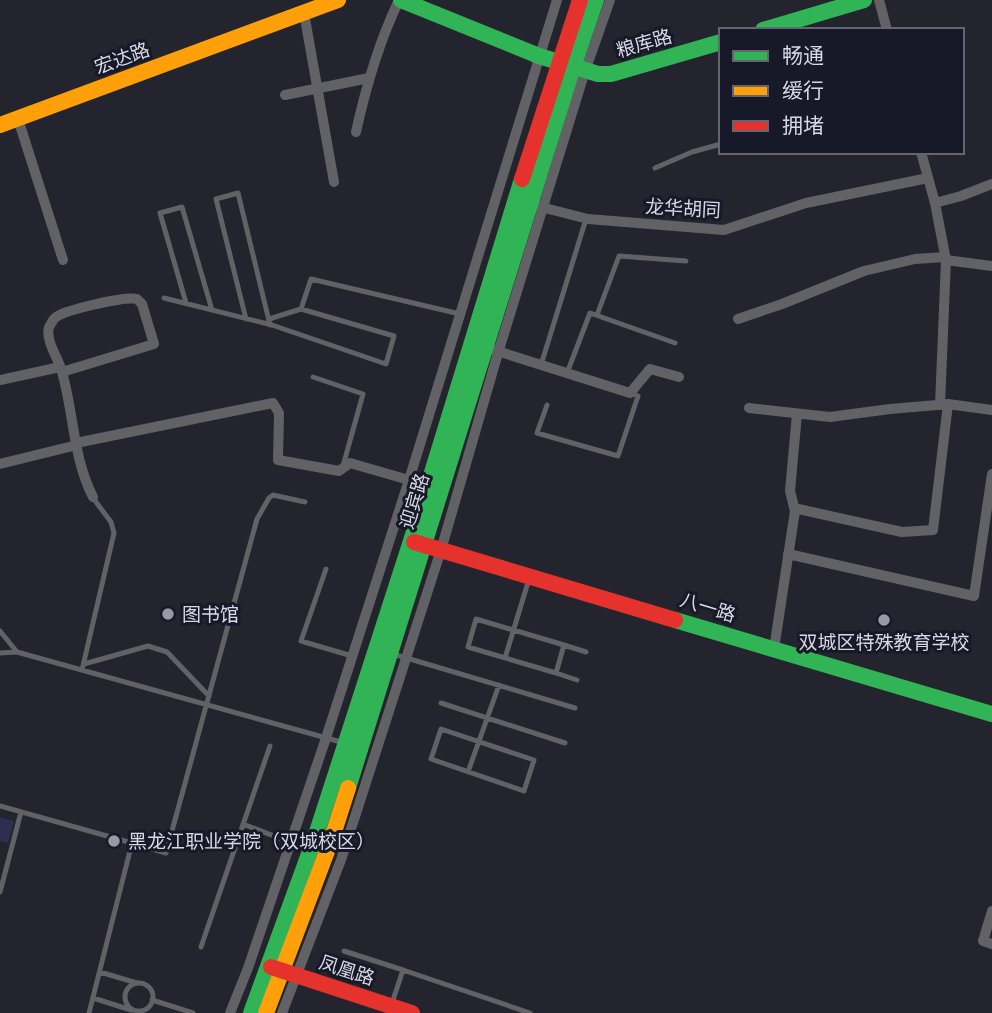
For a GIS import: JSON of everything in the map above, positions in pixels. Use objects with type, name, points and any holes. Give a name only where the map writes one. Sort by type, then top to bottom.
[{"type":"main road","name":"宏达路","points":[[0,125],[338,0]]},
{"type":"main road","name":"粮库路","points":[[400,0],[539,56],[598,74],[611,74],[719,43]]},
{"type":"main road","name":"迎宾路","points":[[572,67],[580,0]]},
{"type":"main road","name":"迎宾路","points":[[251,1013],[282,971],[310,850],[417,543],[596,0]]},
{"type":"main road","points":[[774,28],[864,0]]},
{"type":"main road","name":"迎宾路","points":[[266,1013],[398,655],[417,543],[492,349],[529,204]]},
{"type":"main road","name":"八一路","points":[[417,543],[992,714]]},
{"type":"main road","name":"凤凰路","points":[[282,971],[412,1013]]},
{"type":"street","points":[[356,132],[369,78],[387,24],[400,0]]},
{"type":"street","points":[[230,1013],[326,738],[409,480],[556,0]]},
{"type":"street","points":[[529,204],[572,67],[610,0]]},
{"type":"street","points":[[879,0],[886,28]]},
{"type":"street","points":[[303,13],[334,182]]},
{"type":"street","points":[[285,95],[369,78]]},
{"type":"street","points":[[18,119],[63,260]]},
{"type":"street","points":[[794,508],[902,532],[933,530],[944,405],[946,259],[922,154]]},
{"type":"street","name":"龙华胡同","points":[[529,204],[586,219],[724,230],[806,204],[928,178]]},
{"type":"street","points":[[935,203],[992,184]]},
{"type":"street","points":[[738,318],[782,304],[863,271],[915,259],[946,259],[992,266]]},
{"type":"street","points":[[0,380],[61,369],[154,344],[142,304],[137,299],[121,298],[55,317],[48,335],[61,369],[83,478],[93,497]]},
{"type":"street","points":[[398,655],[440,550],[492,349],[630,393],[650,369],[679,377]]},
{"type":"street","points":[[0,464],[77,444],[273,403],[279,414],[278,460],[339,471],[350,463],[409,480]]},
{"type":"street","points":[[749,408],[830,417],[944,405],[992,410]]},
{"type":"street","points":[[774,649],[794,508],[790,491],[797,414]]},
{"type":"street","points":[[788,554],[974,596],[992,474]]},
{"type":"street","points":[[992,911],[983,941],[992,944]]},
{"type":"street","points":[[282,971],[282,1013]]},
{"type":"lane","points":[[655,168],[692,152],[719,145]]},
{"type":"lane","points":[[246,318],[216,199],[238,193],[270,322]]},
{"type":"lane","points":[[186,303],[160,213],[182,207],[212,310]]},
{"type":"lane","points":[[541,365],[586,219]]},
{"type":"lane","points":[[597,316],[619,257],[686,261]]},
{"type":"lane","points":[[300,309],[311,279],[460,314]]},
{"type":"lane","points":[[164,298],[270,322],[386,364],[394,336],[300,309],[270,322]]},
{"type":"lane","points":[[567,373],[590,313],[675,343]]},
{"type":"lane","points":[[313,377],[363,394],[342,469]]},
{"type":"lane","points":[[547,405],[537,433],[618,456],[638,396],[630,393]]},
{"type":"lane","points":[[0,806],[166,853],[257,519],[273,495],[305,502]]},
{"type":"lane","points":[[83,667],[114,533],[111,522],[93,497]]},
{"type":"lane","points":[[326,569],[301,641],[352,656]]},
{"type":"lane","points":[[505,658],[530,576]]},
{"type":"lane","points":[[577,680],[468,647],[476,619],[586,652]]},
{"type":"lane","points":[[0,631],[17,652]]},
{"type":"lane","points":[[556,673],[564,645]]},
{"type":"lane","points":[[83,667],[148,646],[167,652],[209,696]]},
{"type":"lane","points":[[0,653],[17,652],[83,667],[345,744]]},
{"type":"lane","points":[[398,655],[576,708]]},
{"type":"lane","points":[[468,772],[499,685]]},
{"type":"lane","points":[[441,703],[565,743]]},
{"type":"lane","points":[[441,729],[534,760],[524,791],[468,772],[431,759],[441,729]]},
{"type":"lane","points":[[201,947],[270,746]]},
{"type":"lane","points":[[0,892],[21,812]]},
{"type":"lane","points":[[243,824],[310,850]]},
{"type":"lane","points":[[89,1013],[132,843]]},
{"type":"lane","points":[[344,951],[530,1013]]},
{"type":"lane","points":[[391,1006],[403,970]]},
{"type":"lane","points":[[100,972],[150,989],[152,1000]]},
{"type":"lane","points":[[134,1010],[125,997],[128,989],[139,984]]},
{"type":"lane","points":[[93,998],[134,1010],[143,1010],[152,1000]]},
{"type":"lane","points":[[152,1000],[193,1013]]},
{"type":"shaded area","points":[[0,817],[14,821],[8,843],[0,841]]},
{"type":"traffic: fast","points":[[401,0],[539,56],[598,74],[611,74],[719,43]]},
{"type":"traffic: fast","points":[[348,788],[596,0]]},
{"type":"traffic: fast","points":[[770,28],[864,0]]},
{"type":"traffic: fast","points":[[251,1013],[317,832],[411,541],[522,179]]},
{"type":"traffic: fast","points":[[675,620],[992,714]]},
{"type":"traffic: slow","points":[[0,125],[338,0]]},
{"type":"traffic: slow","points":[[266,1013],[348,788]]},
{"type":"traffic: jam","points":[[522,179],[580,0]]},
{"type":"traffic: jam","points":[[414,542],[675,620]]},
{"type":"traffic: jam","points":[[271,967],[412,1013]]},
{"type":"place","name":"图书馆","points":[[168,614]]},
{"type":"place","name":"双城区特殊教育学校","points":[[884,620]]},
{"type":"place","name":"黑龙江职业学院（双城校区）","points":[[114,841]]}]
